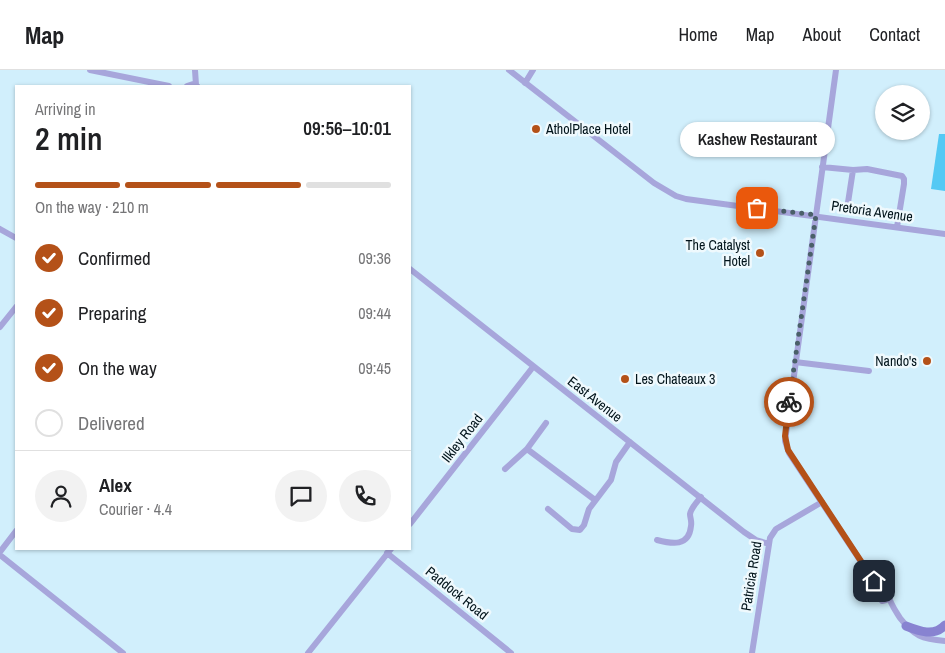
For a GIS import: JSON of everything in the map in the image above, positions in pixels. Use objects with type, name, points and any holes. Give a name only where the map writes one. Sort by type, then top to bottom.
[{"type":"main road","points":[[906,626],[932,632],[942,629],[945,625]]},
{"type":"street","points":[[90,70],[164,85]]},
{"type":"street","points":[[195,70],[196,85]]},
{"type":"street","name":"Pretoria Avenue","points":[[509,70],[654,183],[676,196],[698,201],[816,215],[945,234]]},
{"type":"street","points":[[524,83],[534,70]]},
{"type":"street","points":[[836,70],[786,424],[785,444],[880,592],[879,598],[886,599],[906,626],[915,634],[924,638],[945,641]]},
{"type":"street","points":[[822,167],[853,170],[867,169],[902,176],[904,184],[897,227]]},
{"type":"street","points":[[847,209],[853,170]]},
{"type":"street","points":[[0,229],[15,237]]},
{"type":"street","name":"East Avenue","points":[[411,270],[752,538],[768,544]]},
{"type":"street","points":[[0,328],[15,308]]},
{"type":"street","points":[[795,362],[869,370]]},
{"type":"street","name":"Ilkley Road","points":[[411,523],[533,367]]},
{"type":"street","points":[[506,469],[527,449],[546,423]]},
{"type":"street","points":[[548,509],[572,529],[580,530],[584,525],[589,509],[611,480],[616,462],[630,442]]},
{"type":"street","points":[[527,449],[595,500]]},
{"type":"street","points":[[657,540],[672,544],[680,543],[684,540],[691,529],[690,512],[700,497]]},
{"type":"street","name":"Patricia Road","points":[[752,653],[770,538],[776,529],[822,502]]},
{"type":"street","points":[[0,552],[15,531]]},
{"type":"street","points":[[308,653],[389,551]]},
{"type":"street","name":"Paddock Road","points":[[389,551],[511,653]]},
{"type":"street","points":[[0,556],[123,653]]},
{"type":"shaded area","points":[[939,134],[945,134],[945,191],[931,189]]},
{"type":"way so far","points":[[757,208],[816,215],[789,402]]},
{"type":"place","name":"AtholPlace Hotel","points":[[536,129]]},
{"type":"place","name":"Kashew Restaurant","points":[[757,208]]},
{"type":"place","name":"The Catalyst Hotel","points":[[760,253]]},
{"type":"place","name":"Nando's","points":[[927,361]]},
{"type":"place","name":"Les Chateaux 3","points":[[625,379]]},
{"type":"route","points":[[789,402],[785,444],[874,581]]}]
